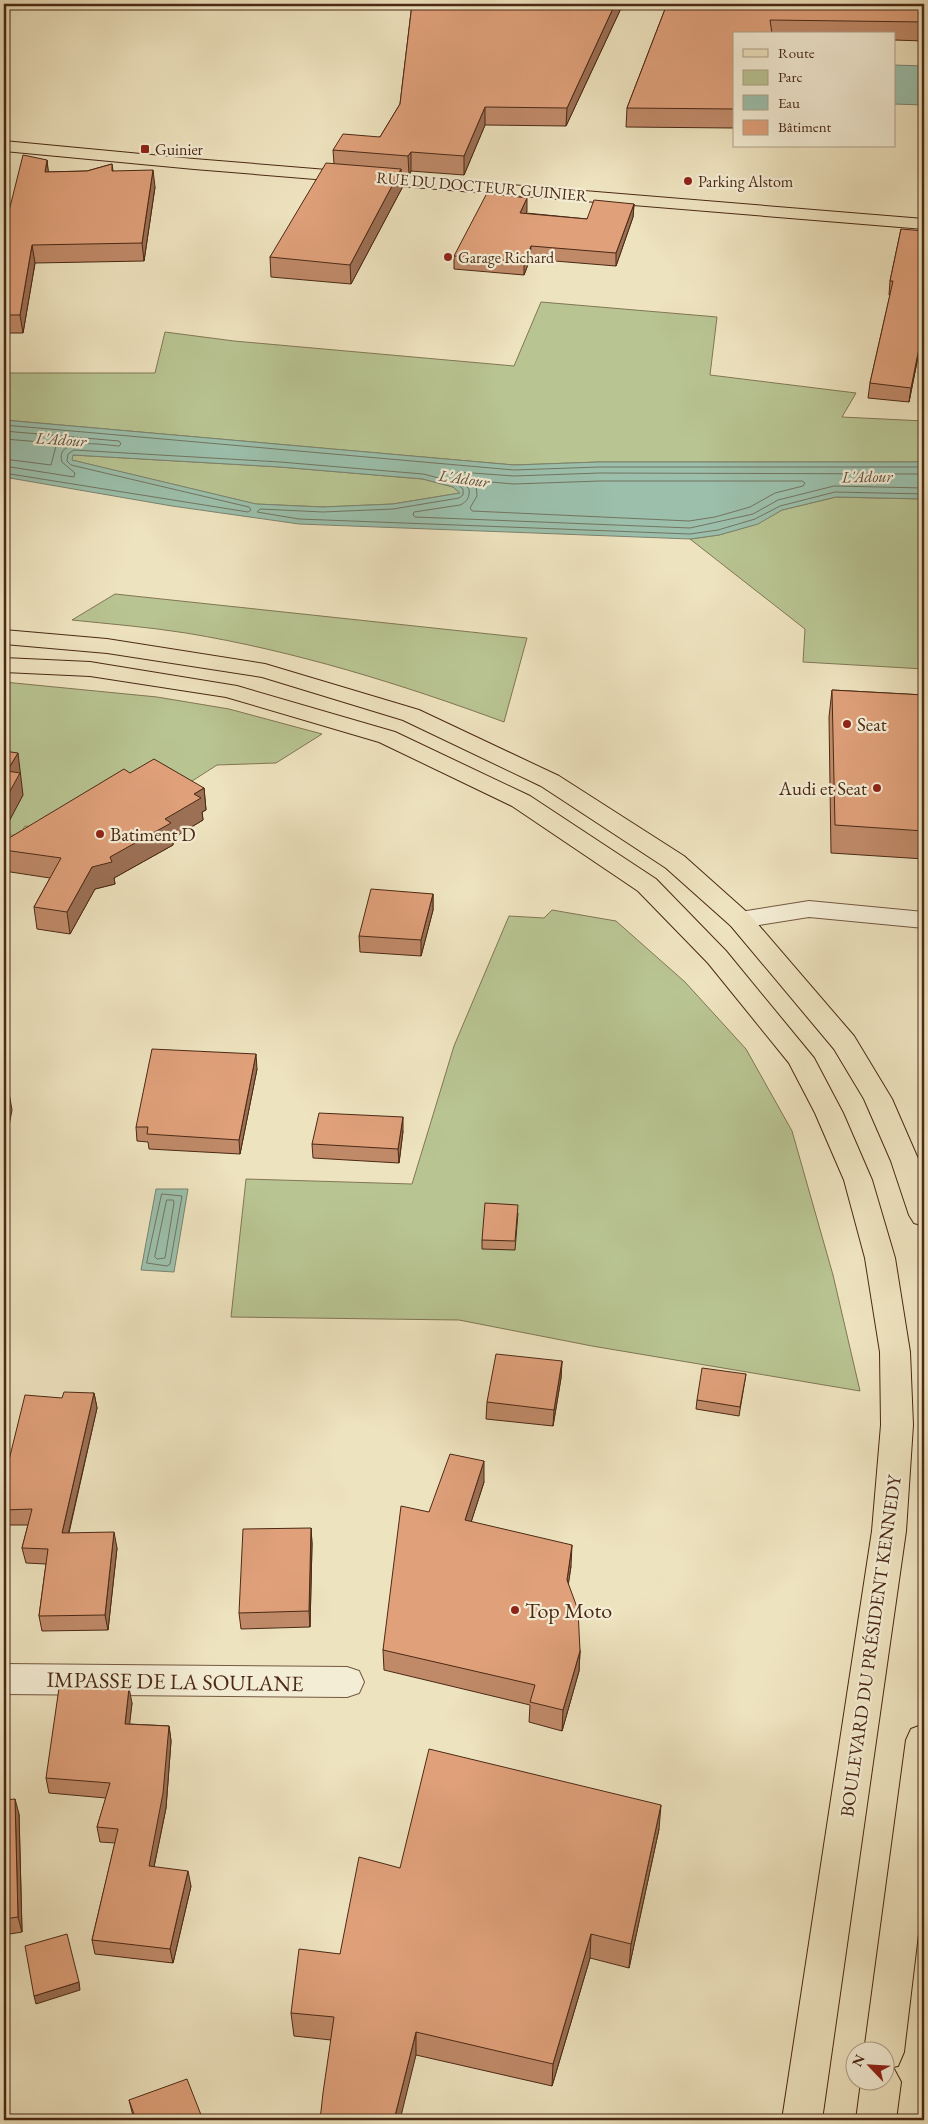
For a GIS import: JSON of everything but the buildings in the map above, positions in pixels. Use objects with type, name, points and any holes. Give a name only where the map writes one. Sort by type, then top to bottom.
[{"type":"main road","name":"RUE DU DOCTEUR GUINIER","points":[[6,146],[194,164],[924,224]]},
{"type":"main road","points":[[4,637],[107,646],[265,671],[411,715],[550,781],[675,862],[740,920],[844,1043],[878,1099],[905,1161],[924,1215]]},
{"type":"main road","name":"BOULEVARD DU PRÉSIDENT KENNEDY","points":[[4,665],[90,669],[229,691],[387,737],[521,800],[647,885],[717,957],[800,1058],[829,1113],[858,1180],[880,1258],[895,1352],[897,1425],[889,1531],[802,2120]]},
{"type":"main road","points":[[885,2042],[924,1740]]},
{"type":"main road","points":[[876,2120],[880,2092]]},
{"type":"street","points":[[740,920],[809,909],[924,920]]},
{"type":"street","name":"IMPASSE DE LA SOULANE","points":[[4,1679],[347,1682]]},
{"type":"green space","points":[[541,302],[717,317],[710,375],[856,393],[842,417],[924,421],[924,462],[599,462],[514,465],[4,420],[4,373],[155,373],[165,332],[234,341],[514,366]]},
{"type":"green space","points":[[73,455],[280,467],[423,479],[453,487],[460,493],[393,504],[323,507],[255,504],[71,460]]},
{"type":"green space","points":[[836,497],[924,499],[924,669],[803,662],[805,629],[690,539],[719,535],[757,524],[782,510]]},
{"type":"green space","points":[[115,594],[527,638],[504,722],[387,682],[267,649],[186,633],[72,620]]},
{"type":"green space","points":[[4,682],[157,697],[229,709],[322,734],[276,763],[217,765],[175,792],[73,832],[25,826],[19,836],[4,834],[4,814],[12,815],[23,795],[4,772]]},
{"type":"green space","points":[[552,910],[616,921],[685,982],[746,1049],[792,1131],[833,1275],[860,1391],[592,1346],[459,1320],[231,1317],[246,1179],[412,1184],[454,1046],[509,916],[544,918]]},
{"type":"water","points":[[896,65],[924,66],[924,105],[896,104]]},
{"type":"water","name":"L'Adour","points":[[4,420],[514,465],[599,462],[924,462],[924,499],[836,497],[782,510],[758,524],[719,535],[690,539],[299,524],[172,506],[4,477]],"holes":[[[73,455],[280,467],[423,479],[453,487],[460,493],[393,504],[323,507],[256,504],[72,460]]]},
{"type":"water","points":[[156,1189],[188,1189],[174,1272],[141,1270]]},
{"type":"place","name":"Guinier","points":[[145,149]]},
{"type":"place","name":"Parking Alstom","points":[[688,181]]},
{"type":"place","name":"Garage Richard","points":[[448,257]]},
{"type":"place","name":"Seat","points":[[847,724]]},
{"type":"place","name":"Audi et Seat","points":[[877,788]]},
{"type":"place","name":"Batiment D","points":[[100,834]]},
{"type":"place","name":"Top Moto","points":[[515,1610]]}]
